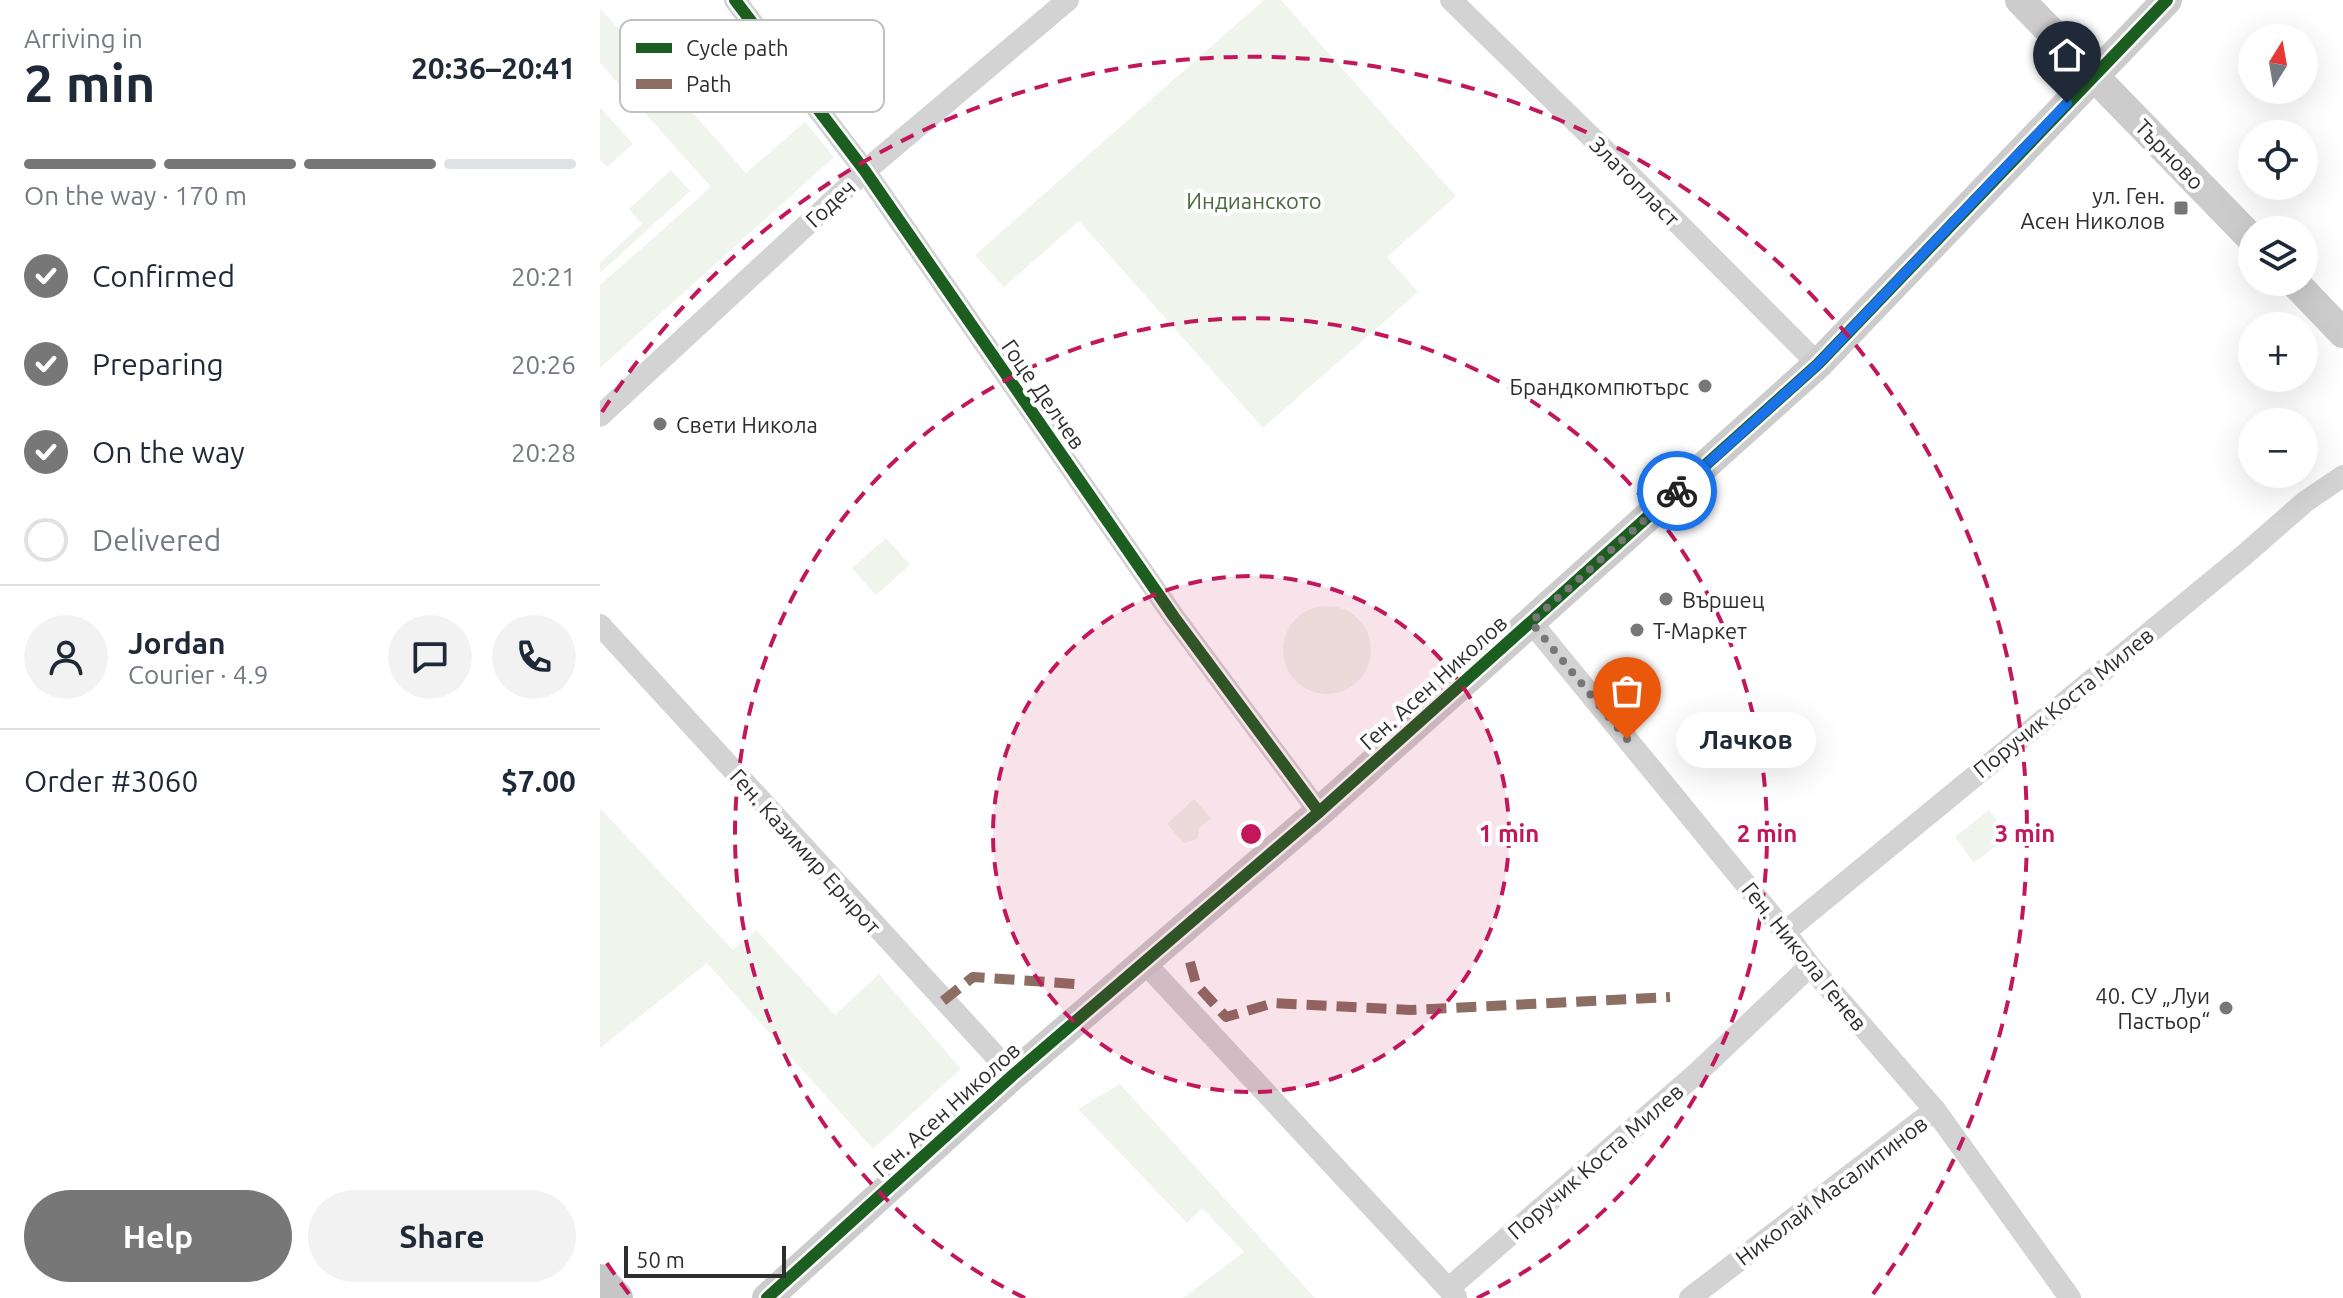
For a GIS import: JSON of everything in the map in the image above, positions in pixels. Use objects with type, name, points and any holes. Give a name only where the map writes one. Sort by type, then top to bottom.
[{"type":"main road","points":[[600,1281],[616,1298]]},
{"type":"street","name":"Гоце Делчев","points":[[735,0],[750,20]]},
{"type":"street","name":"Годеч","points":[[600,416],[865,171],[1068,0]]},
{"type":"street","name":"Златопласт","points":[[1451,0],[1818,364]]},
{"type":"street","name":"Търново","points":[[2020,0],[2238,225]]},
{"type":"street","name":"Ген. Асен Николов","points":[[767,1298],[1013,1075],[1319,812],[1818,364],[2167,0]]},
{"type":"street","name":"Гоце Делчев","points":[[820,112],[865,171],[1174,617],[1319,812]]},
{"type":"street","points":[[2307,296],[2343,333]]},
{"type":"street","name":"Поручик Коста Милев","points":[[1785,932],[2306,501],[2343,476]]},
{"type":"street","name":"Ген. Никола Генев","points":[[1531,622],[1810,966],[1935,1110],[2070,1298]]},
{"type":"street","name":"Ген. Казимир Ернрот","points":[[600,625],[1013,1075]]},
{"type":"street","points":[[1143,961],[1453,1293]]},
{"type":"street","name":"Поручик Коста Милев","points":[[1453,1293],[1697,1073],[1810,966]]},
{"type":"street","name":"Николай Масалитинов","points":[[1690,1298],[1935,1110]]},
{"type":"green space","name":"Индианското","points":[[1264,0],[1281,0],[1456,196],[1387,257],[1418,292],[1263,428],[1079,221],[1004,287],[975,255]]},
{"type":"green space","points":[[600,8],[620,31],[620,85],[600,63]]},
{"type":"green space","points":[[600,107],[633,144],[607,167],[600,160]]},
{"type":"green space","points":[[644,112],[692,112],[746,173],[805,122],[834,157],[600,368],[600,285],[711,187]]},
{"type":"green space","points":[[671,170],[690,191],[600,273],[600,263],[642,224],[629,209]]},
{"type":"green space","points":[[886,538],[910,565],[876,595],[852,568]]},
{"type":"green space","points":[[1327,606],[1344,610],[1358,619],[1367,633],[1371,650],[1367,667],[1358,681],[1344,690],[1327,694],[1310,690],[1296,681],[1287,667],[1283,650],[1287,633],[1296,619],[1310,610]]},
{"type":"green space","points":[[1194,799],[1211,818],[1200,827],[1197,839],[1184,843],[1167,824]]},
{"type":"green space","points":[[600,808],[733,950],[756,930],[835,1015],[879,974],[961,1069],[873,1149],[707,963],[600,1048]]},
{"type":"green space","points":[[1989,810],[2009,835],[1974,863],[1955,837]]},
{"type":"green space","points":[[1120,1084],[1315,1298],[1183,1298],[1244,1252],[1202,1208],[1187,1223],[1078,1109]]},
{"type":"marked path","points":[[1190,962],[1196,984],[1226,1017],[1274,1003],[1411,1010],[1670,997]]},
{"type":"marked path","points":[[943,1001],[973,977],[1076,984]]},
{"type":"cycle path","points":[[735,0],[750,20]]},
{"type":"cycle path","points":[[767,1298],[1013,1075],[1319,812],[1818,364],[2167,0]]},
{"type":"cycle path","points":[[820,112],[865,171],[1174,617],[1319,812]]},
{"type":"way so far","points":[[1627,739],[1531,622],[1677,491]]},
{"type":"place","name":"ул. Ген. Асен Николов","points":[[2181,208]]},
{"type":"place","name":"Брандкомпютърс","points":[[1705,386]]},
{"type":"place","name":"Свети Никола","points":[[660,424]]},
{"type":"place","name":"Вършец","points":[[1666,599]]},
{"type":"place","name":"Т-Маркет","points":[[1637,630]]},
{"type":"place","name":"Лачков","points":[[1627,739]]},
{"type":"place","name":"40. СУ „Луи Пастьор“","points":[[2226,1008]]},
{"type":"route","points":[[1677,491],[1818,364],[2067,103]]}]
